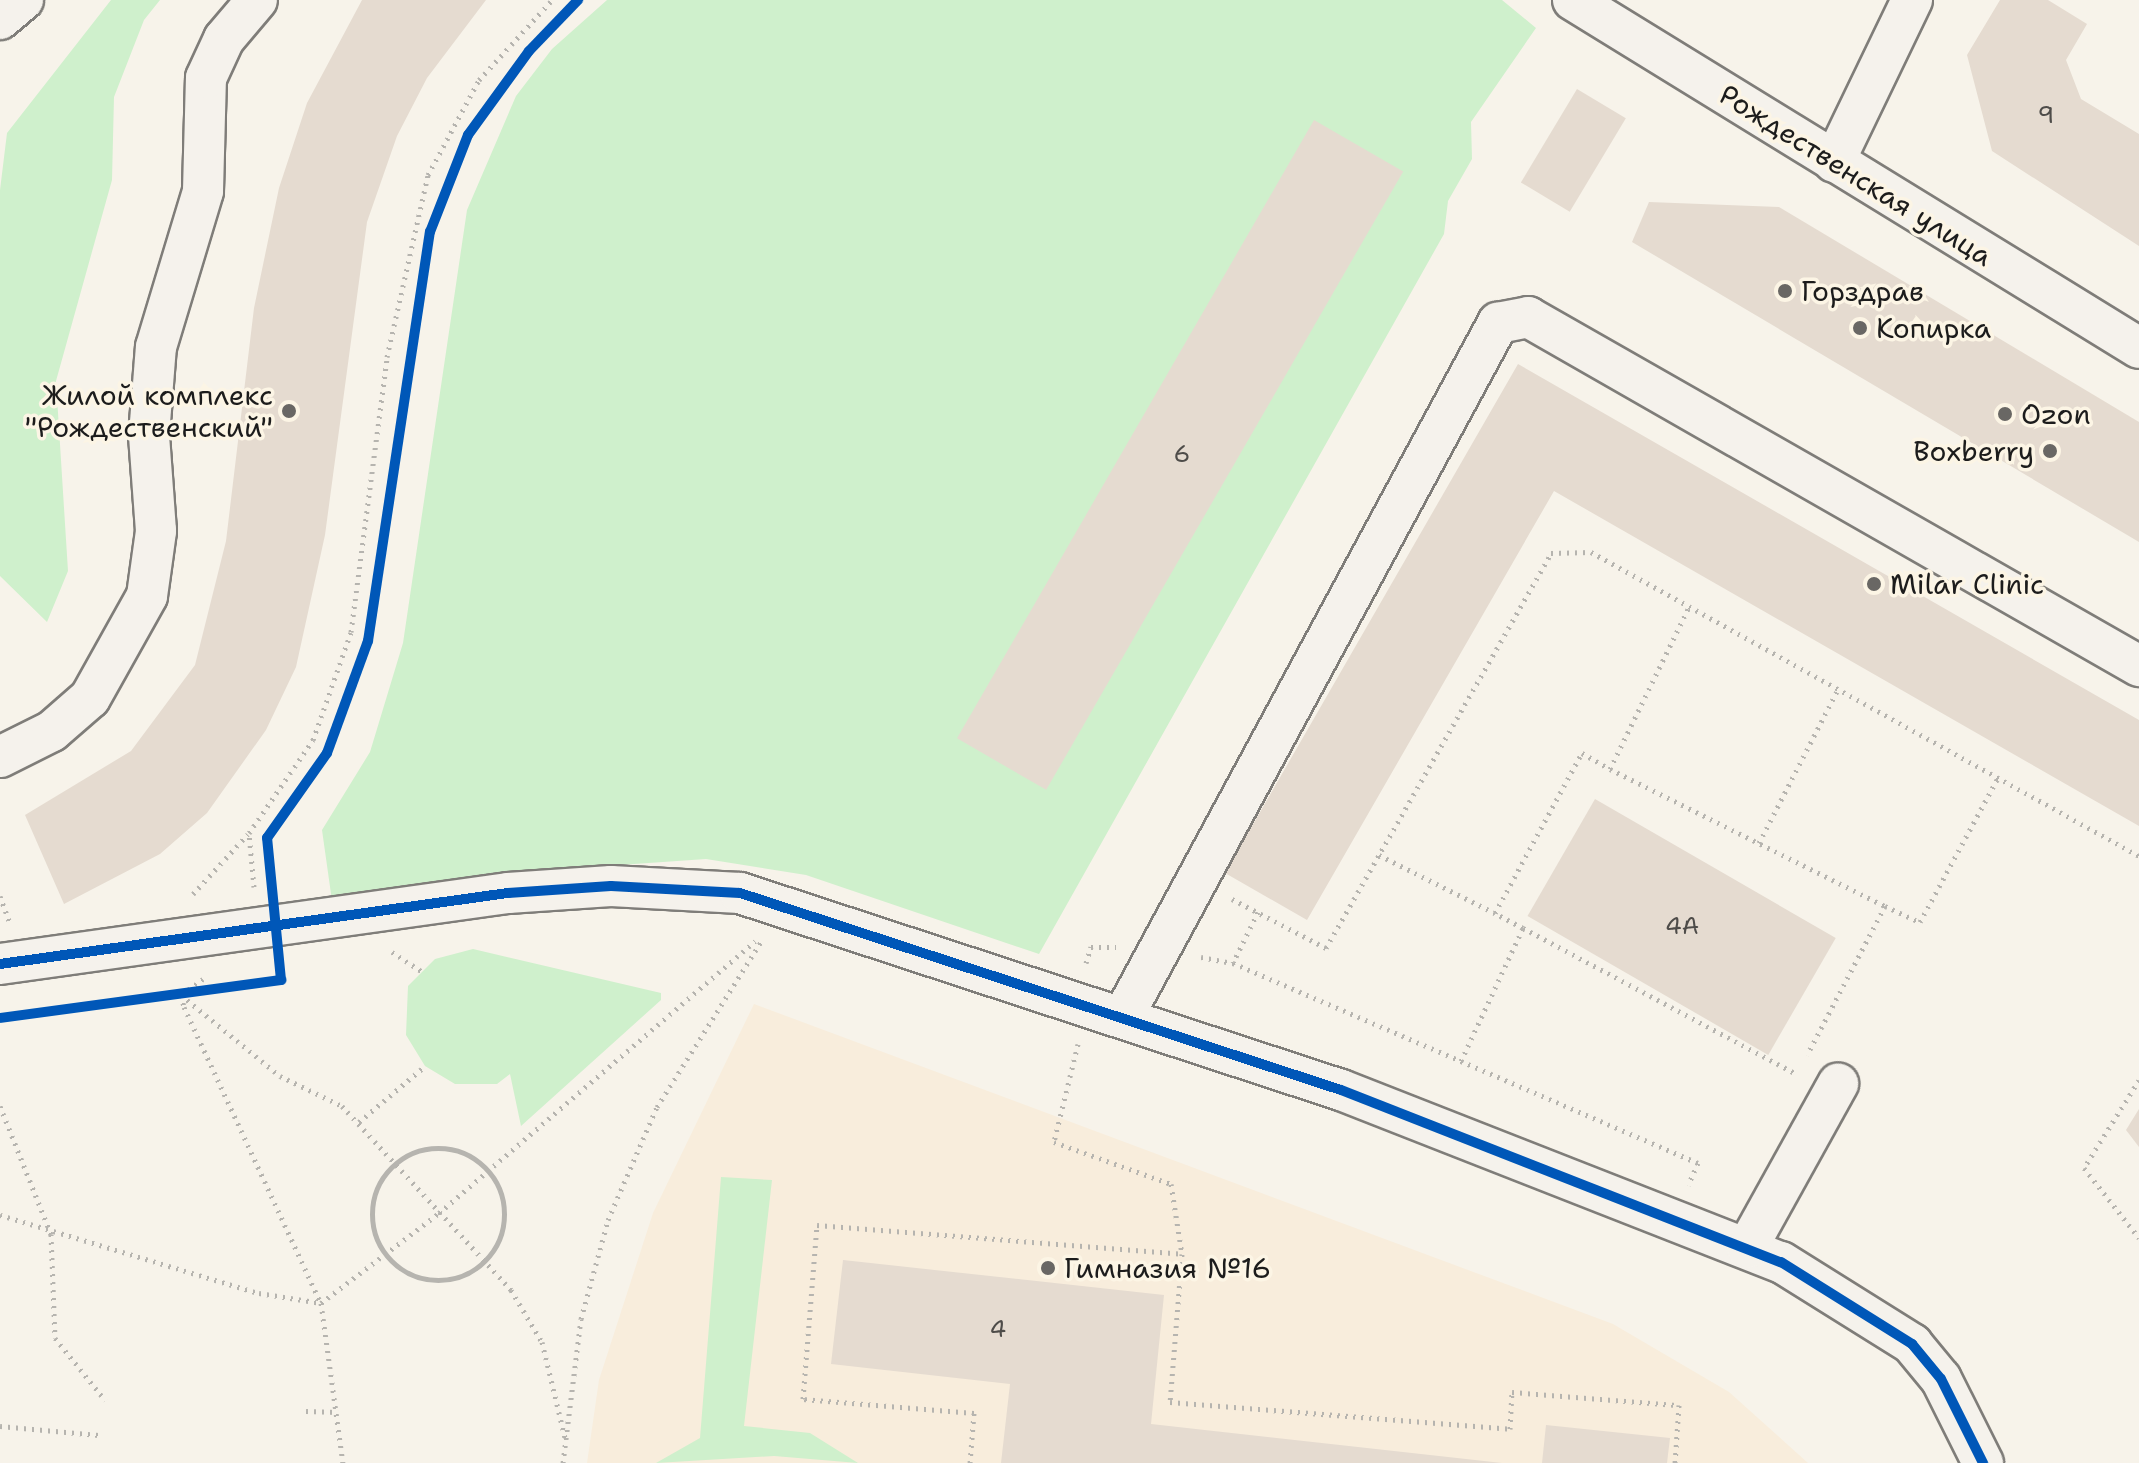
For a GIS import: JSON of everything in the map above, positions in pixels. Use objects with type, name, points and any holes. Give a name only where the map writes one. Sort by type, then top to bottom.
[{"type":"street","points":[[0,19],[23,0]]},
{"type":"street","points":[[0,757],[52,731],[90,698],[147,596],[156,531],[149,435],[156,347],[203,191],[206,78],[224,39],[257,0]]},
{"type":"street","name":"Рождественская улица","points":[[1573,0],[2139,348]]},
{"type":"street","points":[[1834,162],[1912,0]]},
{"type":"street","points":[[1124,1015],[1498,323],[1528,317],[2139,666]]},
{"type":"street","points":[[0,964],[508,893],[693,888],[791,907],[1124,1015],[1484,1143],[1747,1248],[1840,1293],[1912,1344],[1941,1379],[1983,1463]]},
{"type":"street","points":[[1747,1248],[1838,1084]]},
{"type":"path","points":[[259,927],[249,833],[313,740],[351,632],[411,226],[452,122],[552,0]]},
{"type":"path","points":[[414,311],[434,220]]},
{"type":"path","points":[[1216,890],[1326,948],[1551,553],[1591,552],[2139,856]]},
{"type":"path","points":[[1610,769],[1689,607]]},
{"type":"path","points":[[1759,843],[1838,689]]},
{"type":"path","points":[[1495,913],[1582,753],[1920,922],[1998,778]]},
{"type":"path","points":[[1379,855],[1495,913],[1796,1076],[1885,906]]},
{"type":"path","points":[[1258,912],[1233,963],[1698,1163]]},
{"type":"path","points":[[1461,1061],[1523,928]]},
{"type":"path","points":[[321,1303],[439,1213],[767,931],[657,1107],[608,1220],[581,1319],[563,1463]]},
{"type":"path","points":[[396,943],[382,945],[421,971]]},
{"type":"path","points":[[181,995],[217,969],[186,973]]},
{"type":"path","points":[[166,997],[210,991]]},
{"type":"path","points":[[181,995],[280,1076],[359,1122],[484,1262],[542,1342],[566,1442]]},
{"type":"path","points":[[181,995],[321,1303],[343,1463]]},
{"type":"path","points":[[1081,1033],[1054,1142],[1171,1184],[1182,1254],[1170,1402],[1510,1429],[1512,1392],[1679,1405],[1675,1463]]},
{"type":"path","points":[[359,1122],[425,1066]]},
{"type":"path","points":[[2139,1080],[2084,1168],[2139,1238]]},
{"type":"path","points":[[0,1106],[51,1234],[55,1338],[105,1400]]},
{"type":"path","points":[[451,1149],[488,1170],[504,1210],[503,1231],[484,1262],[439,1281],[399,1269],[384,1253],[375,1236],[373,1198],[394,1164],[420,1151],[451,1149]]},
{"type":"path","points":[[0,1215],[51,1234],[321,1303]]},
{"type":"path","points":[[970,1463],[974,1413],[803,1399],[817,1225],[1182,1254]]},
{"type":"path","points":[[306,1411],[338,1412]]},
{"type":"path","points":[[0,1426],[99,1435]]},
{"type":"shaded area","name":"Гимназия №16","points":[[754,1004],[1613,1324],[1729,1392],[1808,1463],[587,1463],[599,1380],[653,1213]]},
{"type":"green space","points":[[111,0],[160,0],[144,20],[114,97],[112,180],[56,381],[68,571],[47,622],[0,576],[0,190],[7,133]]},
{"type":"green space","points":[[607,0],[1502,0],[1536,28],[1471,122],[1472,159],[1448,201],[1444,234],[1039,954],[806,875],[706,859],[519,872],[332,901],[322,830],[370,752],[403,643],[467,210],[516,96],[552,49]]},
{"type":"green space","points":[[473,949],[661,993],[661,1000],[521,1126],[510,1074],[497,1084],[455,1084],[425,1066],[406,1035],[408,986],[435,959]]},
{"type":"green space","points":[[721,1177],[772,1180],[744,1426],[810,1433],[858,1463],[774,1456],[656,1463],[700,1438]]},
{"type":"building","name":"Жилой комплекс \"Рождественский\"","points":[[362,0],[486,0],[427,78],[397,136],[367,222],[325,535],[296,667],[266,730],[207,813],[160,854],[64,904],[25,815],[131,751],[195,665],[226,541],[254,308],[279,188],[307,103]]},
{"type":"building","points":[[2000,0],[2048,0],[2087,24],[2066,60],[2081,99],[2139,134],[2139,246],[1992,151],[1967,55]]},
{"type":"building","points":[[1577,89],[1626,118],[1570,212],[1521,182]]},
{"type":"building","points":[[1314,120],[1403,172],[1046,790],[957,738]]},
{"type":"building","points":[[1649,202],[1779,207],[2139,422],[2139,542],[1632,242]]},
{"type":"building","points":[[1518,364],[2139,720],[2139,826],[1554,491],[1307,920],[1225,873]]},
{"type":"building","points":[[1595,799],[1836,938],[1768,1055],[1528,916]]},
{"type":"building","points":[[2139,1109],[2139,1147],[2126,1130]]},
{"type":"building","points":[[843,1260],[1164,1295],[1151,1424],[1502,1463],[1001,1463],[1010,1384],[831,1364]]},
{"type":"building","points":[[1546,1425],[1670,1438],[1667,1463],[1542,1463]]},
{"type":"cycle path","points":[[0,1018],[281,980],[267,838],[327,753],[368,641],[430,232],[468,135],[529,51],[578,0]]},
{"type":"cycle path","points":[[0,964],[508,893],[611,886],[740,893],[1341,1090],[1781,1262],[1912,1344],[1941,1379],[1983,1463]]},
{"type":"place","name":"Горздрав","points":[[1785,291]]},
{"type":"place","name":"Копирка","points":[[1860,328]]},
{"type":"place","name":"Жилой комплекс \"Рождественский\"","points":[[289,411]]},
{"type":"place","name":"Ozon","points":[[2005,414]]},
{"type":"place","name":"Boxberry","points":[[2050,451]]},
{"type":"place","name":"Milar Clinic","points":[[1874,584]]},
{"type":"place","name":"Гимназия №16","points":[[1048,1268]]}]
